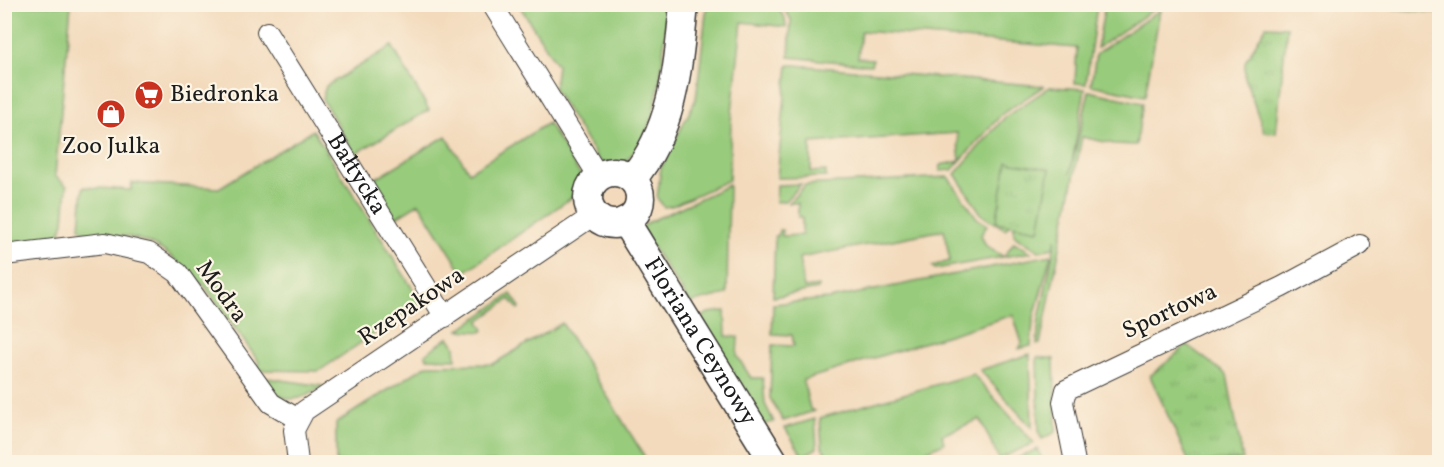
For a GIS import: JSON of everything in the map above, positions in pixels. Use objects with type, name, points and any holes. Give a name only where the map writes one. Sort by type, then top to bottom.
[{"type":"street","points":[[492,4],[599,177]]},
{"type":"street","points":[[632,179],[655,145],[669,110],[678,66],[684,4]]},
{"type":"street","name":"Bałtycka","points":[[267,32],[445,316]]},
{"type":"street","points":[[616,172],[632,179],[639,193],[639,202],[632,216],[609,223],[594,215],[588,199],[590,188],[599,177],[616,172]]},
{"type":"street","name":"Rzepakowa","points":[[298,419],[336,388],[594,215]]},
{"type":"street","name":"Floriana Ceynowy","points":[[625,220],[774,462]]},
{"type":"street","name":"Modra","points":[[4,255],[105,243],[149,253],[178,273],[271,403],[298,419]]},
{"type":"street","name":"Sportowa","points":[[1075,462],[1063,402],[1066,390],[1282,287],[1360,245]]},
{"type":"street","points":[[298,419],[294,430],[298,462]]},
{"type":"green space","points":[[1105,4],[1160,5],[1097,48]]},
{"type":"green space","points":[[4,5],[71,5],[55,176],[67,186],[64,222],[59,237],[48,242],[4,247]]},
{"type":"green space","points":[[519,5],[667,5],[662,65],[654,109],[638,146],[627,159],[630,163],[618,168],[599,161],[554,89],[557,65]]},
{"type":"green space","points":[[707,5],[775,5],[785,18],[786,27],[742,22],[731,121],[729,180],[672,206],[664,207],[657,198],[661,168],[696,99]]},
{"type":"green space","points":[[781,5],[1097,5],[1086,84],[1075,83],[1077,48],[861,31],[858,58],[873,59],[871,65],[789,57],[791,19]]},
{"type":"green space","points":[[1357,5],[1439,5],[1439,13]]},
{"type":"green space","points":[[1160,10],[1145,96],[1091,85],[1096,54]]},
{"type":"green space","points":[[1266,26],[1287,27],[1276,133],[1264,132],[1245,78],[1245,62]]},
{"type":"green space","points":[[392,46],[429,110],[355,154],[322,99],[326,86]]},
{"type":"green space","points":[[788,65],[1044,86],[1002,114],[952,170],[940,171],[941,165],[960,161],[957,133],[811,143],[811,172],[826,171],[826,177],[777,178]]},
{"type":"green space","points":[[1050,87],[1085,89],[1070,174],[1089,91],[1143,103],[1136,145],[1114,144],[1082,137],[1040,344],[1037,344],[1039,319],[1056,239],[1053,248],[1039,251],[1014,235],[1014,225],[1039,230],[1049,170],[997,222],[1010,225],[1005,229],[982,215],[955,174],[1005,117]]},
{"type":"green space","points":[[548,123],[591,192],[582,201],[577,194],[463,273],[419,203],[395,218],[371,181],[446,136],[469,172]]},
{"type":"green space","points":[[313,130],[421,302],[319,371],[257,370],[259,362],[204,285],[194,279],[175,259],[144,241],[124,236],[91,234],[80,228],[83,187],[131,190],[132,183],[219,188]]},
{"type":"green space","points":[[1007,162],[1050,169],[1039,230],[996,222]]},
{"type":"green space","points":[[948,177],[977,218],[987,225],[981,235],[986,246],[1004,257],[935,269],[932,266],[950,261],[944,230],[799,258],[804,288],[818,286],[818,289],[773,297],[775,236],[778,236],[779,230],[782,230],[782,236],[802,235],[802,217],[798,217],[798,203],[789,203],[805,185]]},
{"type":"green space","points":[[801,184],[785,201],[776,202],[777,185]]},
{"type":"green space","points":[[729,185],[727,294],[690,303],[640,229],[647,223]]},
{"type":"green space","points":[[1014,242],[1031,252],[1004,257]]},
{"type":"green space","points":[[1051,255],[1033,321],[1031,346],[1019,349],[1022,343],[1013,315],[803,380],[810,409],[814,411],[783,421],[770,398],[772,345],[794,346],[792,335],[772,334],[773,304],[829,299]]},
{"type":"green space","points":[[511,294],[520,307],[518,309],[510,299],[479,321],[484,330],[482,332],[459,330]]},
{"type":"green space","points":[[725,311],[726,336],[738,337],[737,356],[751,378],[763,378],[765,404],[774,422],[761,425],[700,319],[708,313]]},
{"type":"green space","points":[[562,323],[648,462],[336,462],[336,423],[427,365],[493,364]]},
{"type":"green space","points":[[449,337],[455,346],[456,359],[427,358],[425,354]]},
{"type":"green space","points":[[1187,345],[1227,375],[1243,460],[1189,462],[1150,376]]},
{"type":"green space","points":[[1030,354],[1032,428],[980,370]]},
{"type":"green space","points":[[1037,357],[1054,359],[1056,432],[1042,439],[1039,434]]},
{"type":"green space","points":[[973,374],[1034,443],[999,459],[980,419],[942,435],[944,443],[902,462],[832,462],[822,447],[820,418]]},
{"type":"green space","points":[[261,377],[323,386],[305,396],[289,399],[275,392]]},
{"type":"green space","points":[[815,419],[817,448],[803,456],[785,428]]},
{"type":"green space","points":[[1038,449],[1043,462],[1009,462]]},
{"type":"place","name":"Biedronka","points":[[149,95]]},
{"type":"place","name":"Zoo Julka","points":[[111,114]]}]
